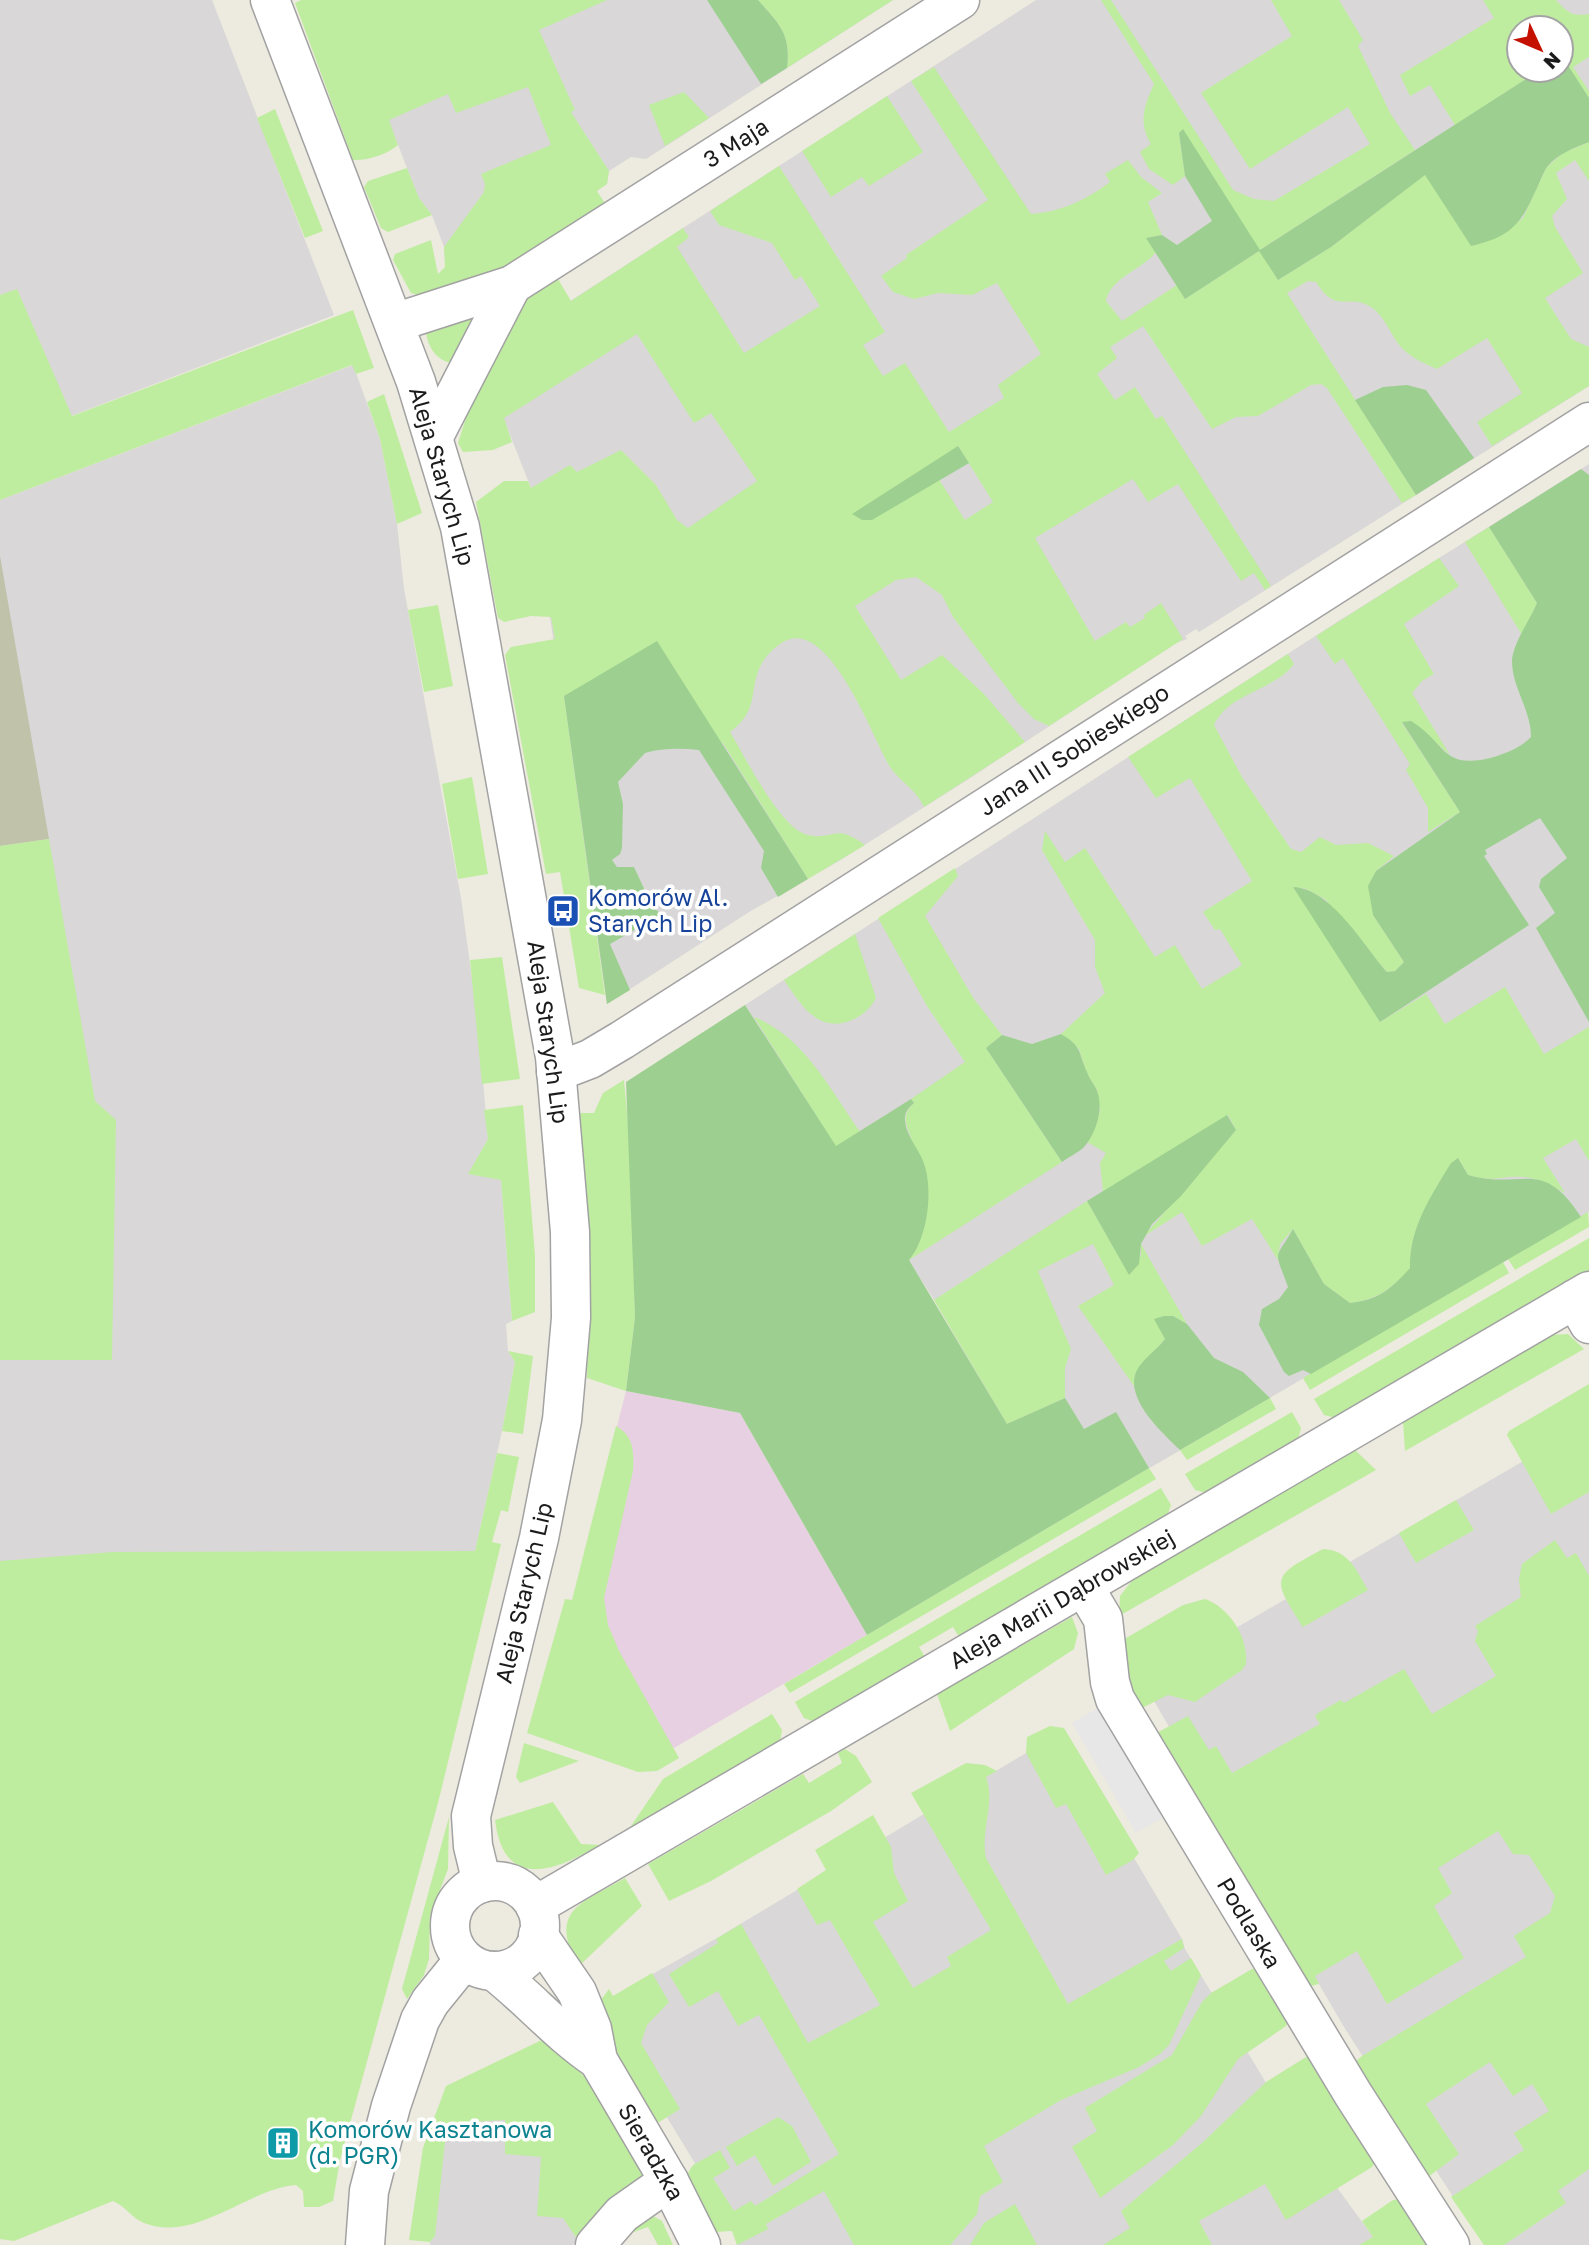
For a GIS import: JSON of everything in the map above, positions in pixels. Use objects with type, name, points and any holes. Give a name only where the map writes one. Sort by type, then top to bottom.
[{"type":"street","name":"Aleja Starych Lip","points":[[270,0],[435,434],[474,590],[556,1072],[570,1232],[571,1318],[562,1419],[539,1538],[473,1807],[471,1832],[482,1883]]},
{"type":"street","name":"3 Maja","points":[[394,323],[512,285],[960,0]]},
{"type":"street","points":[[435,434],[512,285]]},
{"type":"street","name":"Jana III Sobieskiego","points":[[556,1072],[590,1059],[622,1040],[1589,422]]},
{"type":"street","name":"Aleja Marii Dąbrowskiej","points":[[537,1921],[1084,1587],[1584,1305]]},
{"type":"street","name":"Podlaska","points":[[1084,1587],[1103,1619],[1108,1670],[1115,1699],[1353,2094],[1450,2245]]},
{"type":"street","points":[[498,1881],[513,1885],[526,1894],[537,1921],[524,1960],[510,1969],[479,1965],[452,1940],[450,1916],[467,1890],[482,1883],[498,1881]]},
{"type":"street","name":"Sieradzka","points":[[537,1921],[581,2002],[592,2029],[598,2060],[669,2181],[701,2245]]},
{"type":"street","points":[[365,2245],[369,2191],[391,2106],[420,2020],[429,2002],[479,1965]]},
{"type":"street","name":"Sieradzka","points":[[479,1965],[519,1991],[565,2038],[598,2060]]},
{"type":"street","points":[[595,2245],[622,2214],[669,2181]]},
{"type":"shaded area","points":[[0,0],[212,0],[334,315],[71,416],[17,290],[0,295]]},
{"type":"shaded area","points":[[342,0],[893,0],[646,159],[631,157],[609,171],[607,184],[468,274],[446,267],[444,247],[432,215],[419,199]]},
{"type":"shaded area","points":[[1036,0],[1589,0],[1589,386],[1199,632],[1196,629],[1185,636],[1187,639],[1176,643],[961,784],[839,861],[749,912],[607,1004],[531,488],[490,384],[499,347]]},
{"type":"shaded area","points":[[353,365],[380,439],[397,524],[404,589],[461,898],[478,1023],[488,1139],[469,1174],[501,1179],[512,1321],[506,1324],[508,1351],[515,1362],[502,1431],[475,1551],[113,1553],[0,2184],[0,500]]},
{"type":"shaded area","points":[[1589,464],[1589,1212],[1062,1519],[934,1300],[745,1005],[1337,622]]},
{"type":"shaded area","points":[[0,556],[49,839],[0,846]]},
{"type":"shaded area","points":[[626,1391],[740,1413],[867,1635],[674,1748],[564,1635]]},
{"type":"shaded area","points":[[1589,1423],[1589,2245],[1484,2245],[1344,2027],[1143,1682]]},
{"type":"shaded area","points":[[1103,1705],[1167,1815],[1136,1833],[1072,1723]]},
{"type":"shaded area","points":[[1026,1753],[1134,1858],[1182,1939],[1185,1949],[1294,2129],[1379,2245],[737,2245],[729,2219],[610,2024],[624,1990],[717,1938]]},
{"type":"shaded area","points":[[508,2105],[593,2216],[573,2245],[430,2245],[437,2123],[460,2123]]},
{"type":"green space","points":[[301,0],[607,0],[539,30],[575,110],[571,112],[609,171],[607,184],[597,191],[606,205],[473,285],[432,299],[411,293],[393,260],[395,254],[431,240],[438,274],[445,267],[444,247],[484,192],[485,184],[481,174],[551,145],[528,87],[456,113],[448,94],[389,120],[398,145],[394,148],[371,158],[353,160],[295,3]]},
{"type":"green space","points":[[707,0],[758,0],[772,16],[785,38],[787,68],[761,84]]},
{"type":"green space","points":[[758,0],[893,0],[787,68],[785,38],[772,16]]},
{"type":"green space","points":[[1101,0],[1111,0],[1233,190],[1254,199],[1274,201],[1370,144],[1348,107],[1250,169],[1201,93],[1292,36],[1271,0],[1339,0],[1363,40],[1358,46],[1390,113],[1415,150],[1260,250],[1278,280],[1331,247],[1425,174],[1471,245],[1496,238],[1523,218],[1546,168],[1563,153],[1589,142],[1589,181],[1575,160],[1556,173],[1567,199],[1552,216],[1555,227],[1583,273],[1545,298],[1571,339],[1589,347],[1589,386],[1492,446],[1477,422],[1522,393],[1487,338],[1437,369],[1417,360],[1404,350],[1380,315],[1371,307],[1363,303],[1330,298],[1316,282],[1308,281],[1287,293],[1416,495],[1402,503],[1327,388],[1321,384],[1311,385],[1258,416],[1236,417],[1212,429],[1143,326],[1110,347],[1117,358],[1097,374],[1115,400],[1135,387],[1156,419],[1162,416],[1271,586],[1265,590],[1254,573],[1241,581],[1178,484],[1148,502],[1133,479],[1035,538],[1095,641],[1126,622],[1130,627],[1161,603],[1183,639],[1049,726],[1034,719],[1018,703],[953,617],[942,595],[916,577],[896,580],[855,606],[901,680],[942,655],[984,694],[1025,742],[924,807],[890,767],[861,707],[831,661],[815,645],[798,638],[780,644],[760,667],[748,711],[730,732],[775,806],[797,830],[817,836],[840,833],[865,845],[808,879],[723,743],[564,696],[605,995],[579,988],[560,872],[546,874],[505,655],[511,647],[555,639],[551,617],[531,616],[504,622],[498,618],[476,502],[504,481],[528,481],[531,488],[570,465],[577,472],[621,450],[656,485],[677,520],[688,528],[757,481],[711,413],[694,423],[637,334],[504,418],[512,442],[493,450],[463,452],[458,443],[477,383],[522,302],[558,279],[571,301],[683,228],[689,237],[677,247],[744,353],[820,306],[801,276],[795,280],[772,243],[719,225],[710,211],[779,166],[885,332],[863,345],[883,376],[905,363],[949,432],[1004,398],[998,385],[1041,354],[997,283],[972,295],[938,293],[914,299],[893,292],[881,276],[907,258],[906,255],[988,200],[911,81],[934,67],[1031,214],[1063,208],[1092,194],[1110,182],[1105,174],[1128,160],[1141,177],[1162,193],[1148,202],[1162,235],[1147,238],[1156,252],[1120,280],[1106,301],[1122,321],[1177,285],[1185,299],[1259,251],[1179,133],[1185,176],[1173,185],[1149,169],[1140,152],[1151,144],[1145,128],[1144,114],[1154,84]],"holes":[[[958,446],[993,502],[965,520],[940,481]]]},
{"type":"green space","points":[[1483,0],[1556,0],[1574,14],[1505,14],[1505,84],[1518,84],[1455,125],[1430,85],[1410,96],[1400,75],[1494,18]]},
{"type":"green space","points":[[1575,14],[1589,14],[1589,57],[1575,66]]},
{"type":"green space","points":[[1575,70],[1589,91],[1589,98],[1575,77]]},
{"type":"green space","points":[[1575,76],[1589,98],[1589,142],[1551,162],[1524,214],[1512,228],[1495,239],[1471,246],[1425,175],[1331,247],[1278,280],[1259,251],[1185,299],[1146,238],[1162,235],[1177,245],[1212,221],[1185,176],[1179,133],[1183,129],[1260,250],[1518,84],[1575,84]]},
{"type":"green space","points":[[684,92],[709,118],[665,146],[649,105]]},
{"type":"green space","points":[[887,96],[923,152],[869,186],[862,177],[831,197],[802,151]]},
{"type":"green space","points":[[275,109],[323,231],[305,238],[257,118]]},
{"type":"green space","points":[[407,168],[419,198],[432,215],[388,232],[381,228],[364,187],[368,181]]},
{"type":"green space","points":[[17,289],[72,416],[353,310],[374,368],[356,374],[352,365],[0,500],[0,295]]},
{"type":"green space","points":[[483,307],[451,363],[440,359],[430,346],[426,329]]},
{"type":"green space","points":[[1407,385],[1426,390],[1474,458],[1416,495],[1355,400],[1383,387]]},
{"type":"green space","points":[[384,394],[422,513],[397,524],[380,439],[367,402]]},
{"type":"green space","points":[[958,446],[969,463],[872,520],[862,520],[852,514]]},
{"type":"green space","points":[[1581,469],[1589,475],[1589,1022],[1536,928],[1555,913],[1539,887],[1541,879],[1567,858],[1540,818],[1485,850],[1487,854],[1484,856],[1529,925],[1380,1022],[1293,887],[1321,897],[1334,908],[1387,972],[1395,971],[1404,962],[1373,915],[1368,886],[1376,871],[1460,812],[1402,722],[1411,721],[1446,753],[1464,761],[1494,757],[1518,747],[1531,737],[1528,718],[1515,682],[1512,656],[1537,603],[1489,527]]},
{"type":"green space","points":[[1489,527],[1537,603],[1522,635],[1465,542]]},
{"type":"green space","points":[[1439,558],[1459,586],[1404,624],[1434,674],[1422,681],[1412,693],[1450,755],[1411,721],[1402,723],[1460,812],[1428,832],[1428,808],[1406,770],[1410,764],[1343,658],[1335,664],[1316,636]]},
{"type":"green space","points":[[438,605],[453,686],[424,692],[408,610]]},
{"type":"green space","points":[[657,641],[808,879],[778,897],[761,868],[764,851],[699,750],[671,749],[645,753],[618,782],[623,804],[622,848],[620,854],[612,860],[617,867],[634,867],[653,908],[662,914],[610,944],[630,990],[607,1004],[564,696]]},
{"type":"green space","points":[[1288,654],[1294,664],[1285,673],[1230,706],[1214,725],[1242,777],[1291,849],[1301,852],[1320,837],[1336,845],[1368,843],[1394,856],[1376,871],[1373,915],[1404,962],[1395,971],[1387,972],[1325,899],[1302,887],[1380,1022],[1426,994],[1445,1024],[1505,987],[1544,1054],[1589,1027],[1589,1161],[1576,1139],[1543,1158],[1565,1193],[1530,1178],[1492,1179],[1468,1175],[1458,1158],[1432,1196],[1418,1223],[1411,1252],[1411,1268],[1384,1292],[1350,1303],[1324,1284],[1293,1229],[1280,1244],[1278,1260],[1252,1219],[1202,1246],[1182,1212],[1144,1236],[1236,1130],[1228,1115],[1103,1192],[1100,1163],[1106,1153],[1087,1142],[1100,1111],[1097,1090],[1087,1074],[1079,1049],[1061,1034],[1105,993],[1095,967],[1095,940],[1042,850],[1045,831],[1065,862],[1085,848],[1155,957],[1175,945],[1202,989],[1242,965],[1220,929],[1215,930],[1203,912],[1252,881],[1190,778],[1156,798],[1128,757]]},
{"type":"green space","points":[[472,777],[488,874],[458,879],[442,784]]},
{"type":"green space","points":[[49,839],[95,1101],[116,1120],[112,1360],[0,1360],[0,846]]},
{"type":"green space","points":[[955,868],[958,876],[925,916],[974,999],[1002,1035],[986,1048],[1062,1162],[909,1260],[911,1137],[906,1115],[914,1103],[911,1099],[965,1062],[927,1006],[878,918]]},
{"type":"green space","points":[[855,934],[876,998],[866,1011],[852,1020],[829,1023],[820,1020],[804,1007],[784,980]]},
{"type":"green space","points":[[502,957],[520,1079],[482,1084],[470,960]]},
{"type":"green space","points":[[745,1005],[836,1146],[911,1099],[914,1103],[907,1111],[905,1121],[923,1161],[928,1198],[925,1226],[916,1251],[909,1260],[1007,1424],[1065,1398],[1084,1429],[1116,1412],[1149,1468],[867,1635],[740,1413],[626,1391],[635,1317],[626,1082]]},
{"type":"green space","points":[[754,1017],[788,1037],[802,1051],[861,1133],[836,1147]]},
{"type":"green space","points":[[1061,1034],[1073,1042],[1078,1050],[1097,1091],[1100,1105],[1098,1120],[1088,1142],[1062,1162],[986,1048],[1002,1035],[1032,1044]]},
{"type":"green space","points":[[624,1080],[631,1157],[635,1317],[626,1391],[587,1378],[589,1225],[580,1113],[594,1113],[603,1093]]},
{"type":"green space","points":[[523,1105],[535,1256],[535,1312],[512,1321],[501,1180],[468,1174],[488,1139],[484,1110]]},
{"type":"green space","points":[[1227,1115],[1236,1130],[1181,1196],[1152,1224],[1141,1244],[1139,1264],[1129,1275],[1087,1201]]},
{"type":"green space","points":[[1458,1158],[1468,1175],[1487,1179],[1542,1181],[1567,1198],[1581,1217],[1311,1374],[1303,1370],[1289,1376],[1284,1372],[1259,1325],[1262,1309],[1279,1299],[1288,1287],[1278,1256],[1293,1229],[1324,1284],[1350,1303],[1377,1296],[1390,1288],[1410,1268],[1417,1226],[1451,1163]]},
{"type":"green space","points":[[1087,1201],[1129,1274],[1141,1255],[1141,1244],[1187,1324],[1173,1316],[1165,1339],[1136,1372],[1134,1386],[1078,1306],[1114,1285],[1093,1244],[1038,1271],[1071,1349],[1065,1368],[1065,1398],[1007,1424],[934,1300]]},
{"type":"green space","points":[[1588,1212],[1589,1227],[1515,1270],[1508,1259]]},
{"type":"green space","points":[[1589,1238],[1589,1271],[1336,1418],[1324,1415],[1314,1399]]},
{"type":"green space","points":[[1503,1262],[1509,1273],[1310,1390],[1303,1378]]},
{"type":"green space","points":[[1173,1316],[1187,1324],[1214,1358],[1243,1372],[1270,1398],[1180,1450],[1164,1435],[1141,1405],[1134,1383],[1139,1367],[1165,1339],[1154,1319]]},
{"type":"green space","points":[[1568,1334],[1584,1349],[1405,1451],[1403,1422],[1552,1335]]},
{"type":"green space","points":[[508,1351],[533,1356],[523,1434],[502,1431],[515,1362]]},
{"type":"green space","points":[[1589,1384],[1589,1492],[1551,1514],[1507,1435],[1509,1431]]},
{"type":"green space","points":[[1270,1398],[1276,1409],[1187,1460],[1180,1450]]},
{"type":"green space","points":[[1292,1412],[1301,1428],[1298,1440],[1207,1493],[1195,1490],[1185,1474]]},
{"type":"green space","points":[[616,1426],[630,1440],[633,1471],[604,1598],[608,1625],[619,1651],[679,1758],[657,1771],[638,1772],[527,1733],[565,1599],[572,1600]]},
{"type":"green space","points":[[1355,1450],[1376,1470],[1119,1616],[1120,1596],[1134,1578]]},
{"type":"green space","points":[[497,1453],[519,1457],[508,1512],[501,1510],[492,1542],[501,1544],[438,1803],[340,2160],[333,2201],[319,2207],[304,2207],[303,2191],[296,2185],[259,2195],[202,2221],[163,2227],[140,2221],[113,2201],[14,2241],[0,2239],[0,1561],[113,1552],[475,1551]]},
{"type":"green space","points":[[1149,1468],[1156,1479],[790,1693],[784,1684]]},
{"type":"green space","points":[[1161,1488],[1171,1505],[1167,1516],[959,1637],[953,1627],[919,1647],[925,1657],[815,1722],[804,1718],[795,1702]]},
{"type":"green space","points":[[1456,1500],[1474,1530],[1416,1563],[1399,1533]]},
{"type":"green space","points":[[1555,1540],[1567,1558],[1576,1553],[1589,1576],[1589,2169],[1558,2191],[1566,2203],[1504,2245],[1484,2245],[1451,2197],[1524,2150],[1514,2133],[1549,2111],[1532,2084],[1513,2096],[1490,2062],[1426,2104],[1459,2154],[1424,2180],[1355,2068],[1356,2061],[1362,2056],[1526,1957],[1514,1936],[1550,1913],[1555,1896],[1529,1855],[1513,1854],[1498,1831],[1438,1868],[1452,1893],[1434,1906],[1464,1958],[1387,2004],[1357,1951],[1315,1976],[1319,1984],[1306,1987],[1153,1735],[1188,1716],[1209,1750],[1216,1746],[1232,1773],[1320,1724],[1315,1716],[1318,1713],[1341,1700],[1344,1703],[1404,1669],[1432,1714],[1496,1676],[1475,1641],[1478,1631],[1475,1626],[1521,1597],[1519,1579],[1522,1564]]},
{"type":"green space","points":[[1323,1549],[1346,1557],[1368,1590],[1303,1627],[1286,1598],[1282,1580],[1293,1566]]},
{"type":"green space","points":[[1205,1599],[1222,1609],[1236,1625],[1244,1644],[1246,1664],[1242,1670],[1195,1702],[1168,1695],[1138,1710],[1127,1691],[1121,1641],[1183,1605]]},
{"type":"green space","points":[[1072,1617],[1078,1633],[1074,1649],[950,1731],[937,1694]]},
{"type":"green space","points":[[772,1714],[782,1730],[780,1741],[629,1829],[663,1779]]},
{"type":"green space","points":[[1050,1726],[1064,1728],[1139,1853],[1133,1860],[1106,1875],[1066,1804],[1056,1808],[1026,1753],[1027,1737]]},
{"type":"green space","points":[[524,1743],[579,1761],[520,1783],[516,1777]]},
{"type":"green space","points":[[845,1749],[856,1756],[872,1782],[831,1811],[711,1881],[669,1901],[648,1864],[803,1774],[809,1783],[842,1763],[838,1753]]},
{"type":"green space","points":[[966,1763],[985,1765],[997,1771],[986,1777],[989,1807],[985,1837],[986,1858],[1068,2004],[1182,1939],[1184,1948],[1164,1961],[1171,1971],[1191,1958],[1201,1975],[1169,2045],[1139,2067],[1061,2100],[984,2146],[1003,2182],[980,2196],[977,2214],[950,2245],[854,2245],[824,2191],[766,2224],[768,2229],[737,2245],[732,2231],[714,2232],[686,2176],[693,2165],[720,2150],[730,2168],[713,2178],[734,2211],[751,2201],[755,2206],[839,2154],[759,2015],[738,2026],[718,1991],[689,2007],[669,1974],[718,1943],[716,1939],[741,1924],[808,2043],[880,2005],[830,1920],[817,1925],[797,1889],[826,1870],[815,1850],[873,1815],[891,1847],[894,1873],[908,1901],[873,1922],[913,1988],[951,1966],[947,1957],[991,1930],[911,1793]]},
{"type":"green space","points":[[553,1802],[581,1844],[600,1845],[567,1862],[550,1867],[521,1867],[509,1858],[500,1843],[495,1820]]},
{"type":"green space","points":[[449,1817],[448,1869],[430,1916],[429,1959],[424,1975],[407,1999],[402,1989]]},
{"type":"green space","points":[[625,1878],[642,1906],[578,1967],[570,1948],[568,1920],[582,1903]]},
{"type":"green space","points":[[1259,1968],[1290,2020],[1286,2026],[1238,2059],[1201,2116],[1173,2145],[1100,2198],[1072,2147],[1097,2131],[1085,2108],[1172,2055],[1202,2002],[1211,1993],[1252,1969]]},
{"type":"green space","points":[[652,1973],[669,2002],[647,2025],[641,2043],[680,2109],[656,2124],[611,2045],[600,2001],[609,1989],[613,1996]]},
{"type":"green space","points":[[548,2037],[591,2084],[644,2172],[637,2185],[581,2245],[563,2218],[537,2216],[541,2157],[505,2154],[505,2120],[447,2123],[435,2236],[430,2242],[409,2240],[423,2148],[446,2086]]},
{"type":"green space","points":[[1306,2057],[1313,2057],[1376,2161],[1372,2167],[1286,2220],[1265,2184],[1199,2221],[1212,2245],[1103,2245],[1130,2228],[1121,2211],[1202,2143],[1266,2082]]},
{"type":"green space","points":[[778,2117],[792,2126],[811,2162],[773,2186],[755,2155],[737,2166],[726,2147]]},
{"type":"green space","points":[[1401,2199],[1431,2245],[1359,2245],[1373,2237],[1362,2221],[1393,2200]]},
{"type":"green space","points":[[1015,2204],[1037,2245],[970,2245],[984,2223]]},
{"type":"green space","points":[[651,2215],[662,2221],[673,2245],[658,2245],[648,2227],[634,2232],[631,2223]]},
{"type":"place","name":"Komorów Al. Starych Lip","points":[[563,911]]},
{"type":"place","name":"Komorów Kasztanowa (d. PGR)","points":[[283,2143]]}]
